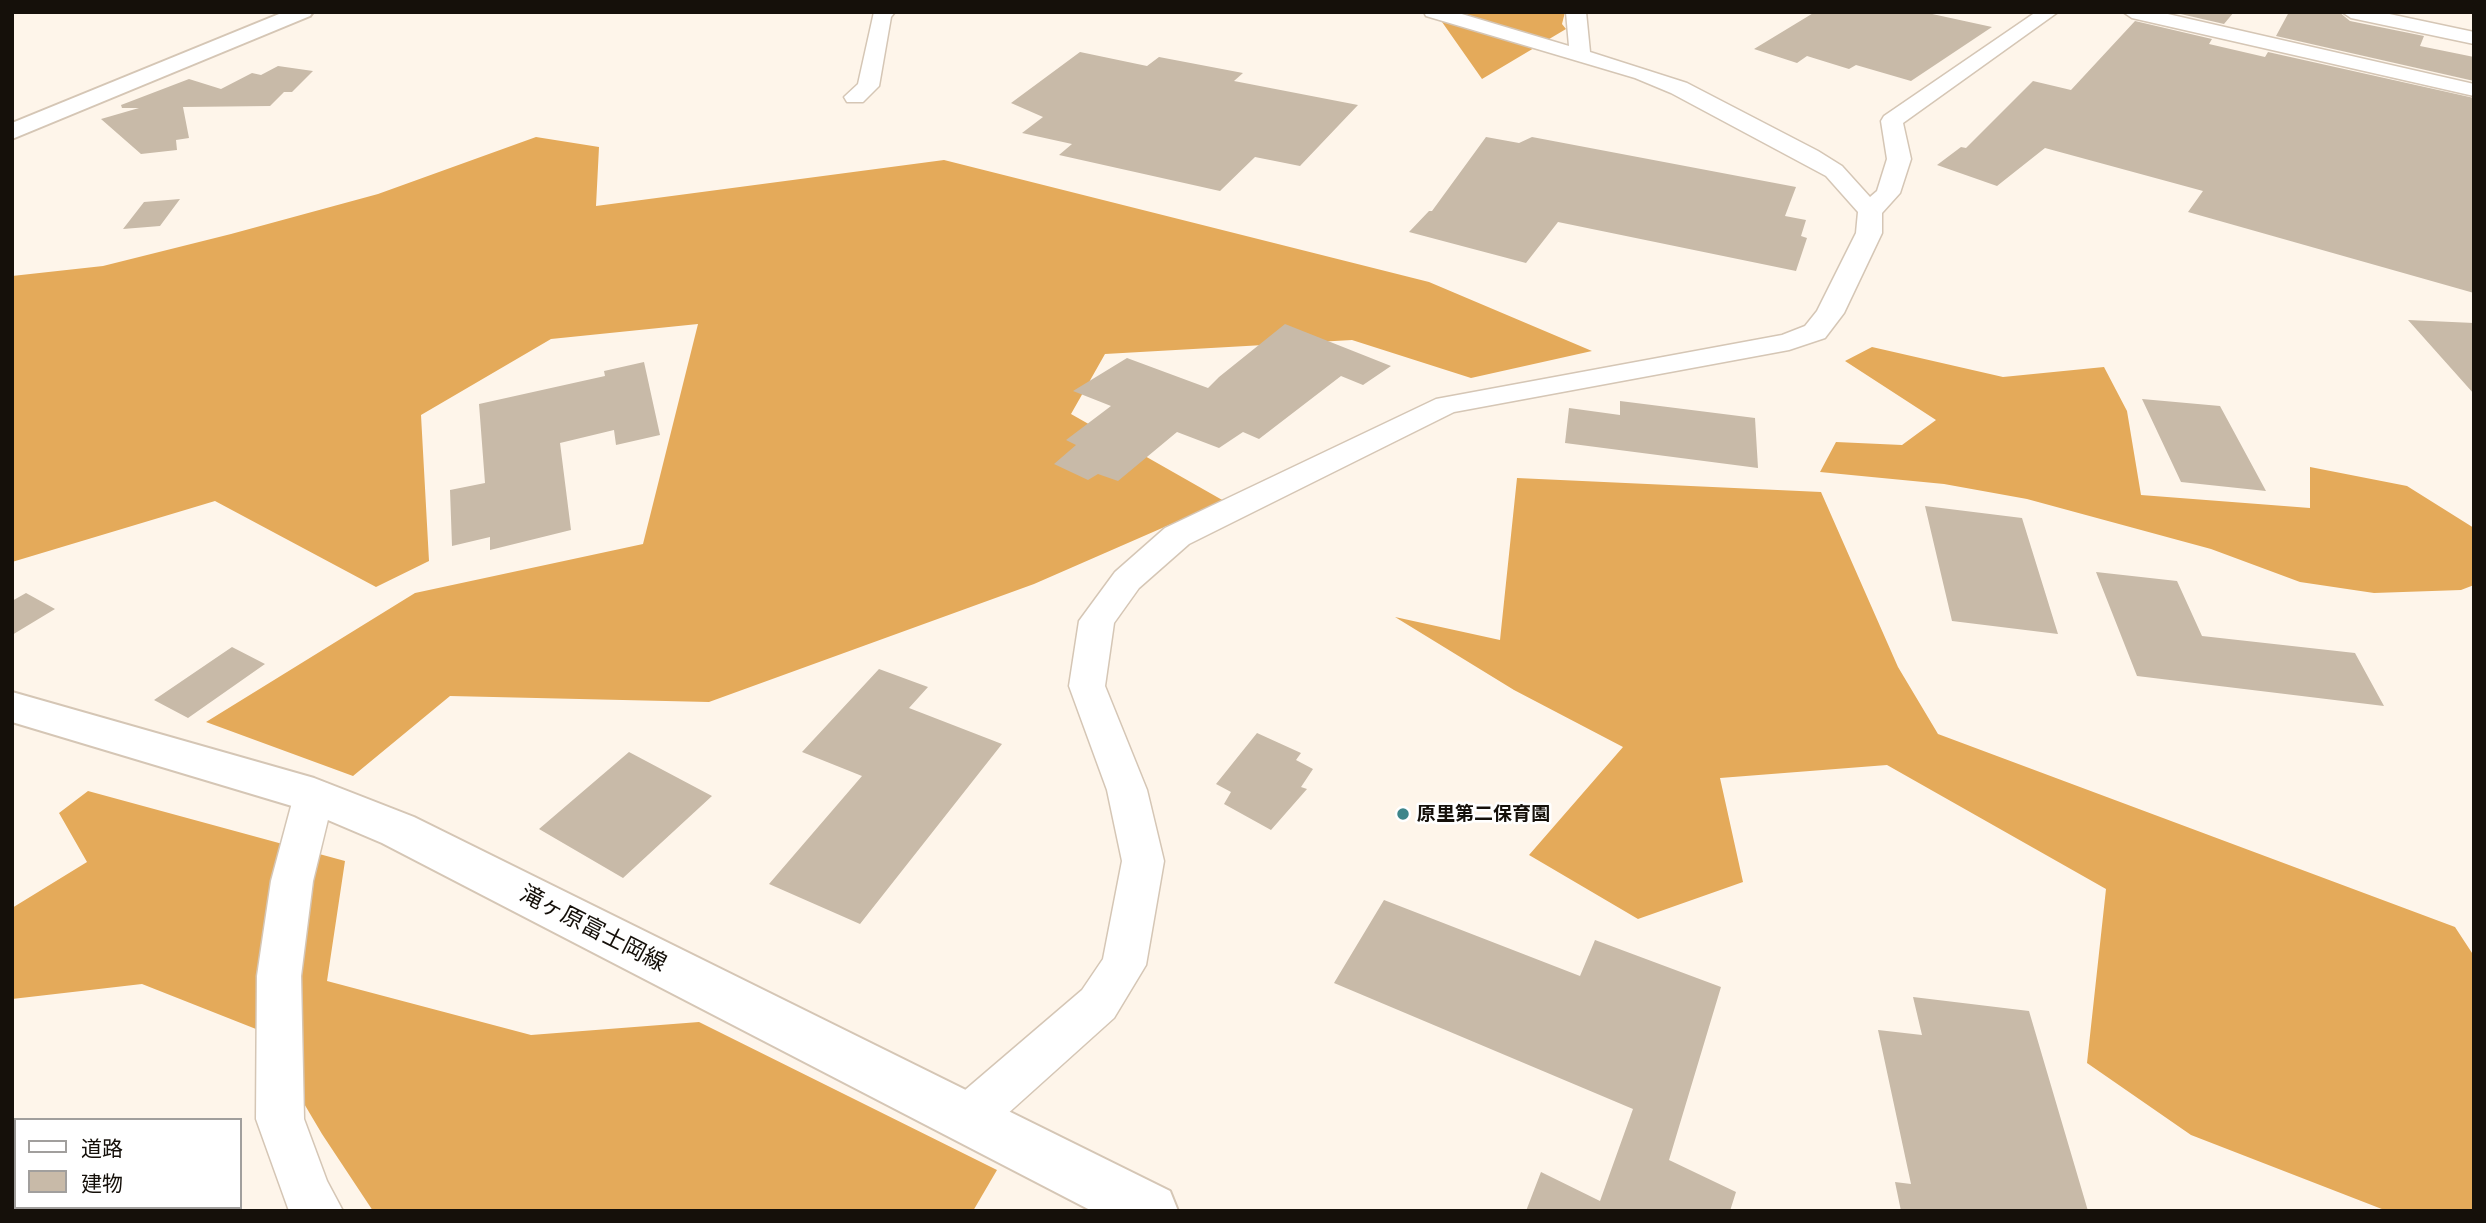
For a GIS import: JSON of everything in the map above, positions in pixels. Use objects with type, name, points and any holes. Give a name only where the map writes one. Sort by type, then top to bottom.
[{"type":"main road","points":[[12,132],[303,12]]},
{"type":"main road","name":"滝ヶ原富士岡線","points":[[12,707],[314,795],[398,830],[1150,1211]]},
{"type":"street","points":[[855,97],[868,86],[882,15],[886,12]]},
{"type":"street","points":[[1433,12],[1580,54],[1679,89],[1810,156],[1833,171],[1870,211]]},
{"type":"street","points":[[1576,12],[1580,54]]},
{"type":"street","points":[[968,1118],[1098,1004],[1124,965],[1143,861],[1127,790],[1087,686],[1097,621],[1127,580],[1177,536],[1447,405],[1788,342],[1815,332],[1830,313],[1869,233],[1870,211],[1888,193],[1899,159],[1892,121],[2049,12]]},
{"type":"street","points":[[2132,12],[2474,90]]},
{"type":"street","points":[[2351,12],[2474,38]]},
{"type":"street","points":[[314,795],[292,881],[279,976],[279,1106],[280,1119],[308,1197],[318,1211]]},
{"type":"shaded area","points":[[1435,12],[1565,12],[1562,24],[1566,29],[1482,79]]},
{"type":"shaded area","points":[[536,137],[599,147],[596,206],[944,160],[1429,282],[1592,351],[1471,378],[1352,340],[1105,354],[1071,414],[1224,501],[1034,584],[709,702],[450,696],[353,776],[206,722],[415,593],[643,544],[698,324],[551,339],[421,415],[429,561],[376,587],[215,501],[12,562],[12,276],[103,266],[231,234],[378,194]]},
{"type":"shaded area","points":[[1872,347],[2003,377],[2104,367],[2127,411],[2141,495],[2310,508],[2310,467],[2407,486],[2474,528],[2474,585],[2461,590],[2374,593],[2300,582],[2211,549],[2027,499],[1944,484],[1820,472],[1836,442],[1902,445],[1936,420],[1845,361]]},
{"type":"shaded area","points":[[1517,478],[1821,492],[1898,667],[1938,734],[2455,927],[2474,956],[2474,1211],[2387,1211],[2191,1135],[2087,1063],[2106,889],[1887,765],[1720,778],[1743,882],[1638,919],[1529,855],[1623,747],[1514,690],[1395,617],[1500,640]]},
{"type":"shaded area","points":[[88,791],[345,861],[327,981],[531,1035],[699,1022],[997,1170],[973,1211],[373,1211],[322,1134],[261,1031],[142,984],[12,999],[12,908],[87,862],[59,813]]},
{"type":"building","points":[[1815,12],[1923,12],[1992,27],[1911,81],[1856,65],[1849,69],[1807,56],[1797,63],[1754,49]]},
{"type":"building","points":[[2172,12],[2234,12],[2224,24]]},
{"type":"building","points":[[2289,12],[2339,12],[2350,21],[2424,36],[2420,46],[2474,57],[2474,81],[2276,36]]},
{"type":"building","points":[[2135,21],[2212,39],[2209,44],[2265,57],[2268,52],[2474,98],[2474,293],[2188,212],[2203,191],[2045,148],[1997,186],[1937,165],[1961,147],[1966,148],[2033,81],[2071,90]]},
{"type":"building","points":[[1080,52],[1147,66],[1159,57],[1243,73],[1234,81],[1358,105],[1300,166],[1255,157],[1220,191],[1059,155],[1072,144],[1022,133],[1043,117],[1011,103]]},
{"type":"building","points":[[278,66],[313,71],[292,92],[284,92],[270,106],[183,107],[189,138],[176,140],[177,150],[141,154],[101,119],[139,108],[122,108],[121,105],[189,79],[221,89],[252,73],[261,75]]},
{"type":"building","points":[[1486,137],[1519,143],[1532,137],[1796,187],[1785,216],[1806,220],[1801,236],[1807,238],[1796,271],[1558,222],[1526,263],[1409,232],[1432,211]]},
{"type":"building","points":[[180,199],[160,226],[123,229],[144,202]]},
{"type":"building","points":[[2408,320],[2474,323],[2474,394]]},
{"type":"building","points":[[1285,324],[1391,366],[1363,385],[1341,376],[1259,439],[1243,432],[1219,448],[1177,432],[1118,481],[1098,474],[1088,480],[1054,464],[1076,445],[1066,440],[1111,406],[1073,391],[1127,358],[1208,388]]},
{"type":"building","points":[[644,362],[660,435],[616,445],[614,430],[560,443],[571,530],[490,550],[490,537],[452,546],[450,490],[485,483],[479,404],[605,376],[604,371]]},
{"type":"building","points":[[2142,399],[2220,406],[2266,491],[2181,482]]},
{"type":"building","points":[[1620,401],[1755,418],[1758,468],[1565,443],[1569,408],[1620,415]]},
{"type":"building","points":[[1925,506],[2022,518],[2058,634],[1952,621]]},
{"type":"building","points":[[2096,572],[2177,581],[2202,636],[2355,653],[2384,706],[2137,676]]},
{"type":"building","points":[[26,593],[55,609],[12,635],[12,601]]},
{"type":"building","points":[[232,647],[265,664],[188,718],[154,700]]},
{"type":"building","points":[[879,669],[928,687],[909,708],[1002,744],[860,924],[769,884],[862,776],[802,752]]},
{"type":"building","points":[[1257,733],[1301,753],[1296,760],[1313,769],[1301,787],[1307,789],[1271,830],[1224,804],[1231,792],[1216,784]]},
{"type":"building","points":[[629,752],[712,796],[623,878],[539,829]]},
{"type":"building","points":[[1384,900],[1580,976],[1595,940],[1721,987],[1669,1160],[1736,1192],[1730,1211],[1526,1211],[1541,1172],[1600,1201],[1633,1109],[1334,983]]},
{"type":"building","points":[[1913,997],[2029,1011],[2088,1211],[1901,1211],[1895,1182],[1911,1184],[1878,1030],[1922,1035]]},
{"type":"place","name":"原里第二保育園","points":[[1403,814]]}]
